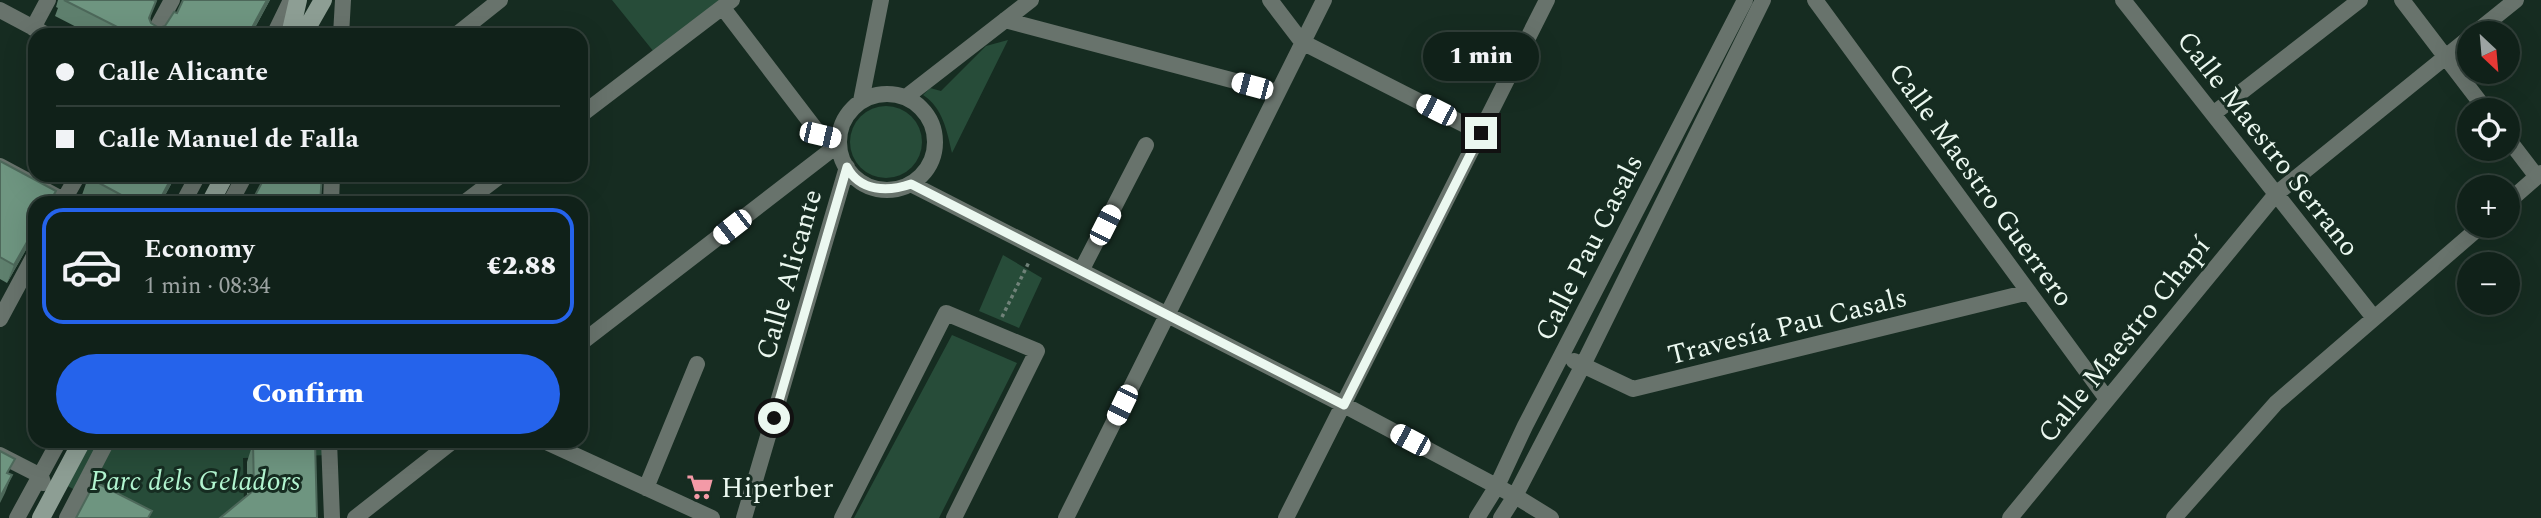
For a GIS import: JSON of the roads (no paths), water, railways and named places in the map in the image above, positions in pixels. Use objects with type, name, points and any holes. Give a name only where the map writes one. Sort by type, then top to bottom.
[{"type":"main road","points":[[292,28],[299,0]]},
{"type":"main road","points":[[307,28],[323,0]]},
{"type":"main road","points":[[45,511],[78,448]]},
{"type":"street","points":[[41,28],[48,0]]},
{"type":"street","points":[[157,28],[172,0]]},
{"type":"street","points":[[277,28],[291,0]]},
{"type":"street","points":[[341,28],[343,0]]},
{"type":"street","points":[[465,28],[500,0]]},
{"type":"street","points":[[861,101],[881,0]]},
{"type":"street","points":[[1270,0],[1302,41],[1481,133]]},
{"type":"street","points":[[1066,518],[1324,0]]},
{"type":"street","points":[[1286,518],[1547,0]]},
{"type":"street","name":"Calle Pau Casals","points":[[1477,518],[1497,486],[1562,354],[1745,0]]},
{"type":"street","name":"Calle Pau Casals","points":[[1501,518],[1583,365],[1763,0]]},
{"type":"street","name":"Calle Maestro Guerrero","points":[[1815,0],[2107,399]]},
{"type":"street","name":"Calle Maestro Serrano","points":[[2123,0],[2374,318]]},
{"type":"street","points":[[2213,114],[2360,0]]},
{"type":"street","points":[[2402,0],[2477,98]]},
{"type":"street","points":[[2490,21],[2516,0]]},
{"type":"street","points":[[906,97],[1023,3]]},
{"type":"street","points":[[588,110],[727,4],[820,135],[839,142]]},
{"type":"street","points":[[0,10],[34,28]]},
{"type":"street","points":[[1005,20],[1277,92]]},
{"type":"street","name":"Calle Maestro Chapí","points":[[2010,518],[2276,194],[2457,48]]},
{"type":"street","points":[[890,93],[906,97],[920,106],[932,121],[936,138],[935,153],[928,168],[911,184],[895,189],[878,189],[862,183],[841,156],[841,128],[849,113],[861,101],[890,93]]},
{"type":"street","points":[[588,337],[839,142]]},
{"type":"street","points":[[1081,271],[1146,145]]},
{"type":"street","points":[[2520,153],[2539,175],[2520,192]]},
{"type":"street","points":[[0,166],[28,182]]},
{"type":"street","name":"Calle Alicante","points":[[744,518],[847,167]]},
{"type":"street","points":[[29,182],[54,196]]},
{"type":"street","points":[[473,196],[492,182]]},
{"type":"street","points":[[911,184],[1344,405],[1497,486],[1551,518]]},
{"type":"street","points":[[2174,518],[2276,403],[2467,238]]},
{"type":"street","points":[[0,319],[28,267]]},
{"type":"street","name":"Travesía Pau Casals","points":[[1562,354],[1633,389],[2029,292]]},
{"type":"street","points":[[842,518],[946,313],[1037,351],[954,518]]},
{"type":"street","points":[[646,488],[697,364]]},
{"type":"street","points":[[17,518],[55,448]]},
{"type":"street","points":[[67,518],[103,448]]},
{"type":"street","points":[[329,448],[332,518]]},
{"type":"street","points":[[355,518],[444,448]]},
{"type":"street","points":[[559,448],[712,518]]},
{"type":"street","points":[[0,455],[41,476]]},
{"type":"street","points":[[41,476],[45,511]]},
{"type":"place","name":"Hiperber","points":[[700,487]]},
{"type":"park label","name":"Parc dels Geladors","points":[[195,480]]}]
